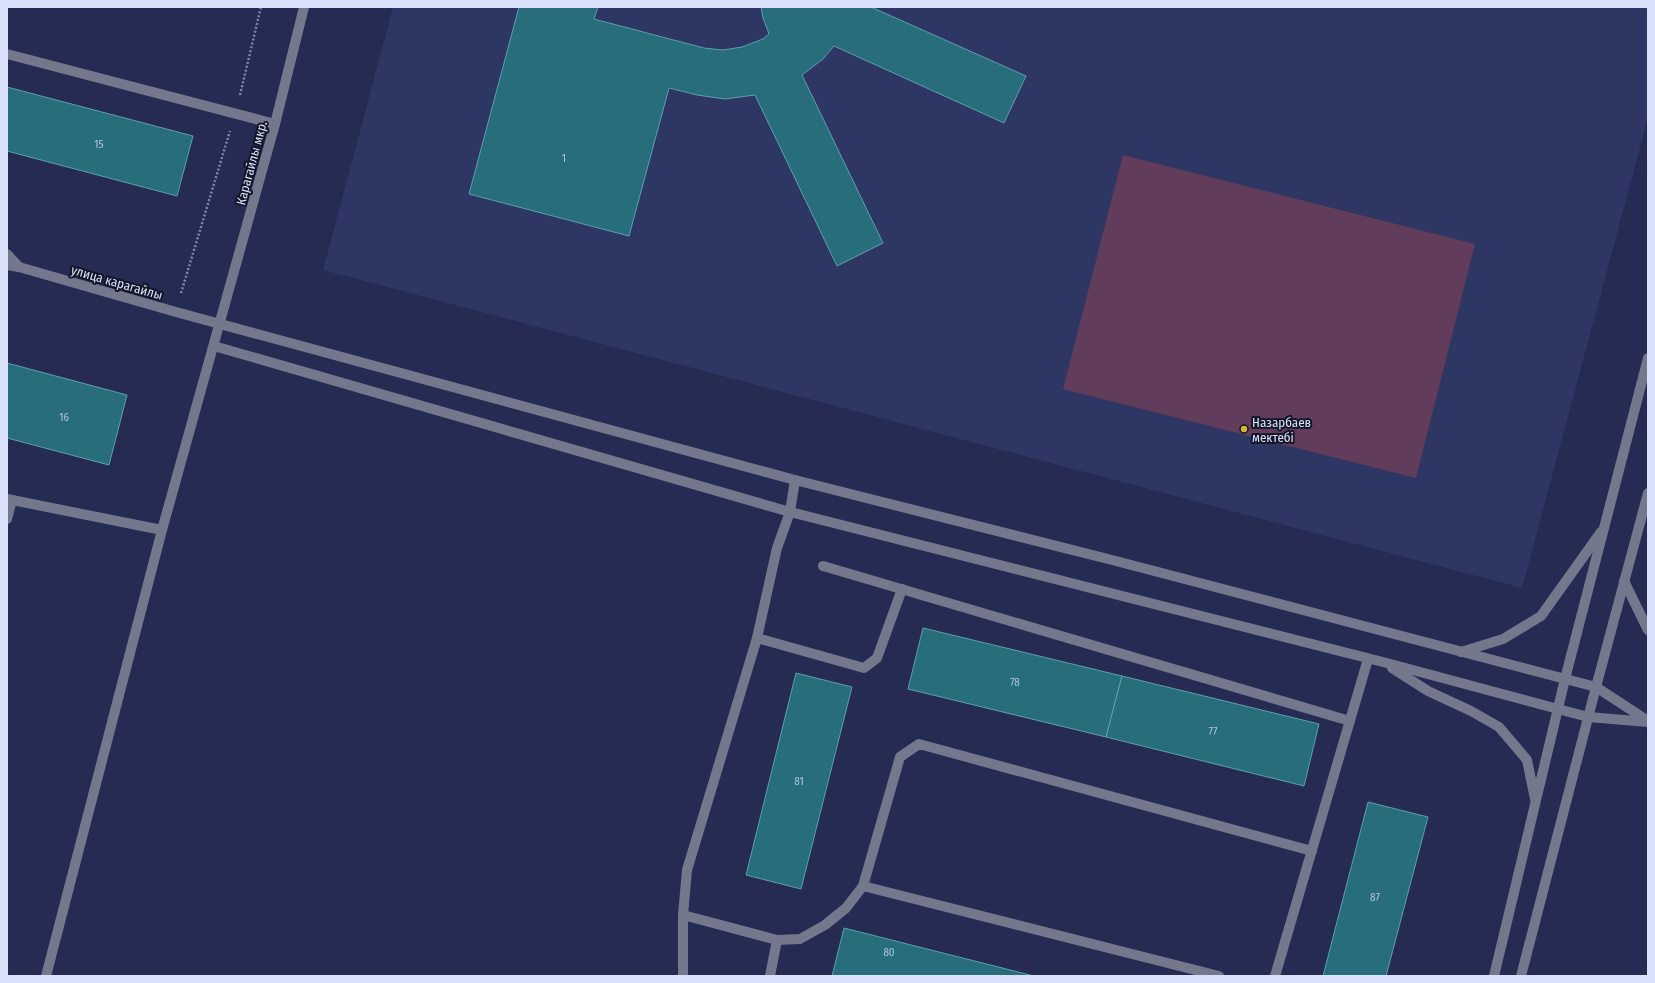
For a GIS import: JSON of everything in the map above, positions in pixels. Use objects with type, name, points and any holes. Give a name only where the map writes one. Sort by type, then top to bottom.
[{"type":"street","name":"Карагайлы мкр.","points":[[46,976],[162,530],[275,124],[304,7]]},
{"type":"street","points":[[7,54],[275,124]]},
{"type":"street","points":[[7,254],[19,267]]},
{"type":"street","name":"улица карагайлы","points":[[7,266],[19,267],[176,312],[795,480],[1116,561],[1596,687],[1648,722]]},
{"type":"street","points":[[214,346],[790,512],[1384,662],[1588,717],[1648,722]]},
{"type":"street","points":[[1494,976],[1565,679],[1648,358]]},
{"type":"street","points":[[683,976],[683,915],[687,870],[756,638],[777,548],[790,512],[795,480]]},
{"type":"street","points":[[1522,976],[1588,717],[1648,493]]},
{"type":"street","points":[[7,519],[10,500],[162,530]]},
{"type":"street","points":[[1461,652],[1504,639],[1541,616],[1605,527]]},
{"type":"street","points":[[823,566],[1350,721]]},
{"type":"street","points":[[1624,581],[1648,630]]},
{"type":"street","points":[[756,638],[850,666],[864,668],[877,658],[902,589]]},
{"type":"street","points":[[1275,976],[1368,659]]},
{"type":"street","points":[[1384,662],[1428,691],[1471,711],[1499,727],[1527,760],[1535,803]]},
{"type":"street","points":[[683,915],[777,940],[800,938],[825,925],[846,908],[863,886],[900,757],[919,744],[1312,851]]},
{"type":"street","points":[[863,886],[1219,976]]},
{"type":"street","points":[[770,976],[777,940]]},
{"type":"path","points":[[176,312],[236,113],[261,7]]},
{"type":"shaded area","name":"Назарбаев мектебі","points":[[393,7],[1648,7],[1648,118],[1522,588],[323,270]]},
{"type":"shaded area","points":[[1123,155],[1475,244],[1416,478],[1063,389]]},
{"type":"building","points":[[519,7],[598,7],[594,19],[704,48],[723,50],[742,47],[763,39],[769,34],[763,18],[761,7],[871,7],[1026,76],[1004,123],[834,46],[823,59],[802,75],[883,243],[837,266],[755,95],[725,99],[697,95],[669,88],[629,236],[469,194]]},
{"type":"building","points":[[7,87],[193,136],[177,196],[7,151]]},
{"type":"building","points":[[7,363],[127,395],[109,465],[7,438]]},
{"type":"building","points":[[923,628],[1122,676],[1106,737],[908,689]]},
{"type":"building","points":[[796,673],[852,687],[801,889],[746,875]]},
{"type":"building","points":[[1122,676],[1319,724],[1304,786],[1106,737]]},
{"type":"building","points":[[1368,802],[1428,817],[1386,976],[1323,976]]},
{"type":"building","points":[[844,928],[1034,976],[832,976]]},
{"type":"place","name":"Назарбаев мектебі","points":[[1244,429]]}]
